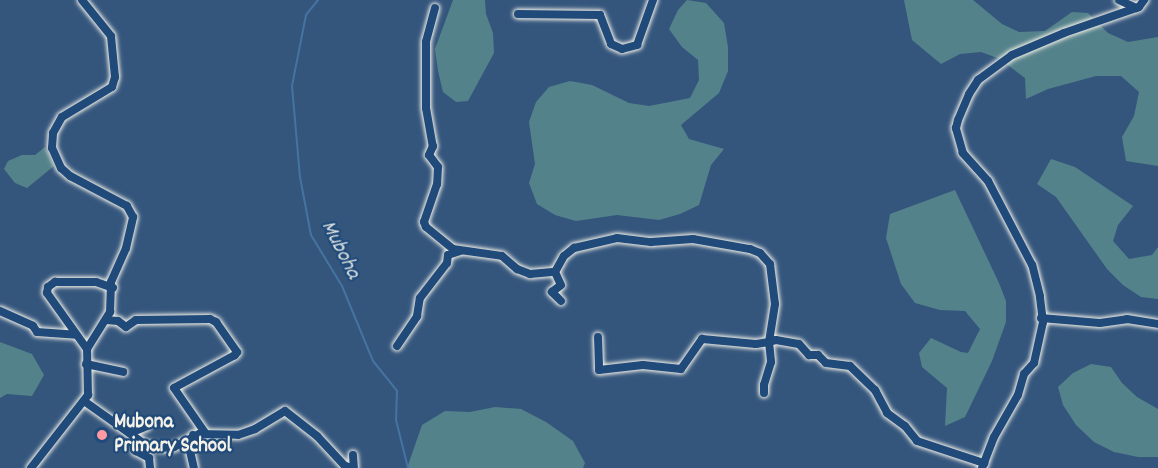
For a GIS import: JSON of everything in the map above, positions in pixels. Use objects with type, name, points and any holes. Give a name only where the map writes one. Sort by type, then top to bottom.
[{"type":"street","points":[[31,468],[88,393],[87,349],[111,310],[111,282],[126,248],[133,217],[131,210],[79,182],[61,168],[54,156],[51,139],[62,117],[112,87],[115,77],[111,36],[82,0]]},
{"type":"street","points":[[518,14],[600,15],[611,44],[622,49],[638,45],[653,0]]},
{"type":"street","points":[[1119,0],[1136,8]]},
{"type":"street","points":[[598,337],[599,370],[643,365],[681,369],[702,339],[756,344],[776,339],[799,344],[809,355],[818,355],[826,363],[850,366],[875,390],[887,413],[905,426],[917,441],[983,465],[994,437],[1018,395],[1024,374],[1034,363],[1043,328],[1041,296],[1032,265],[988,181],[963,153],[956,128],[958,120],[978,80],[1012,55],[1136,8],[1144,0]]},
{"type":"street","points":[[435,8],[426,42],[426,108],[433,146],[429,155],[438,167],[437,184],[424,222],[453,249],[502,255],[517,269],[530,274],[555,272]]},
{"type":"street","points":[[555,272],[564,256],[574,248],[617,238],[651,243],[708,240],[760,253],[770,264],[775,304],[770,342],[771,362],[764,393]]},
{"type":"street","points":[[397,346],[417,316],[420,298],[447,263],[448,255],[466,249]]},
{"type":"street","points":[[555,272],[561,285],[552,292],[561,301]]},
{"type":"street","points":[[87,349],[47,293],[49,285],[55,282],[96,282],[112,288]]},
{"type":"street","points":[[0,311],[33,326],[38,332],[76,335]]},
{"type":"street","points":[[1041,318],[1100,323],[1127,319],[1158,324]]},
{"type":"street","points":[[106,320],[118,321],[126,327],[136,320],[210,319],[216,322],[237,352],[174,388],[206,434]]},
{"type":"street","points":[[86,364],[123,372]]},
{"type":"street","points":[[84,401],[146,445],[174,447],[193,435],[238,435],[255,429],[285,411],[317,436],[345,466],[354,468],[353,455]]},
{"type":"street","points":[[130,433],[147,426]]},
{"type":"street","points":[[193,435],[190,452],[194,468]]},
{"type":"street","points":[[146,445],[136,452],[149,458],[150,468]]},
{"type":"green space","points":[[453,0],[485,0],[486,14],[493,33],[494,53],[468,101],[456,102],[443,92],[438,71],[435,49]]},
{"type":"green space","points":[[687,0],[706,3],[724,23],[728,47],[728,71],[719,93],[681,125],[689,139],[724,149],[711,165],[699,205],[659,220],[617,215],[576,221],[555,215],[537,204],[529,183],[535,164],[529,122],[536,102],[549,87],[570,81],[592,85],[629,103],[649,106],[690,98],[699,80],[698,60],[682,47],[669,29],[678,10]]},
{"type":"green space","points":[[904,0],[973,0],[1002,24],[1019,32],[1045,31],[1072,12],[1088,13],[1108,33],[1128,42],[1158,37],[1158,166],[1126,161],[1122,137],[1134,116],[1139,92],[1121,76],[1096,76],[1048,89],[1026,99],[1025,78],[1000,59],[981,52],[960,54],[941,64],[912,40]]},
{"type":"green space","points":[[45,147],[54,166],[27,188],[15,183],[4,169],[8,161],[22,155],[35,155]]},
{"type":"green space","points":[[1051,159],[1075,167],[1133,206],[1118,225],[1113,241],[1129,259],[1152,255],[1158,247],[1158,299],[1141,297],[1123,285],[1107,269],[1056,197],[1037,184]]},
{"type":"green space","points":[[955,190],[1006,301],[1006,322],[992,361],[965,417],[945,426],[947,388],[922,367],[919,353],[931,338],[968,353],[980,329],[965,311],[940,310],[915,303],[901,284],[886,238],[890,214]]},
{"type":"green space","points":[[0,342],[32,354],[44,375],[32,396],[7,394],[0,398]]},
{"type":"green space","points":[[1091,364],[1111,367],[1122,383],[1137,397],[1158,409],[1158,457],[1138,457],[1114,452],[1094,442],[1076,425],[1063,405],[1058,387],[1073,373]]},
{"type":"green space","points":[[495,407],[521,409],[546,422],[573,441],[585,463],[583,468],[407,468],[422,425],[445,411],[470,412]]},
{"type":"waterway","name":"Muboha","points":[[318,0],[306,15],[292,86],[300,177],[311,235],[342,286],[373,361],[397,391],[396,420],[408,468]]},
{"type":"place","name":"Mubona Primary School","points":[[102,435]]}]
